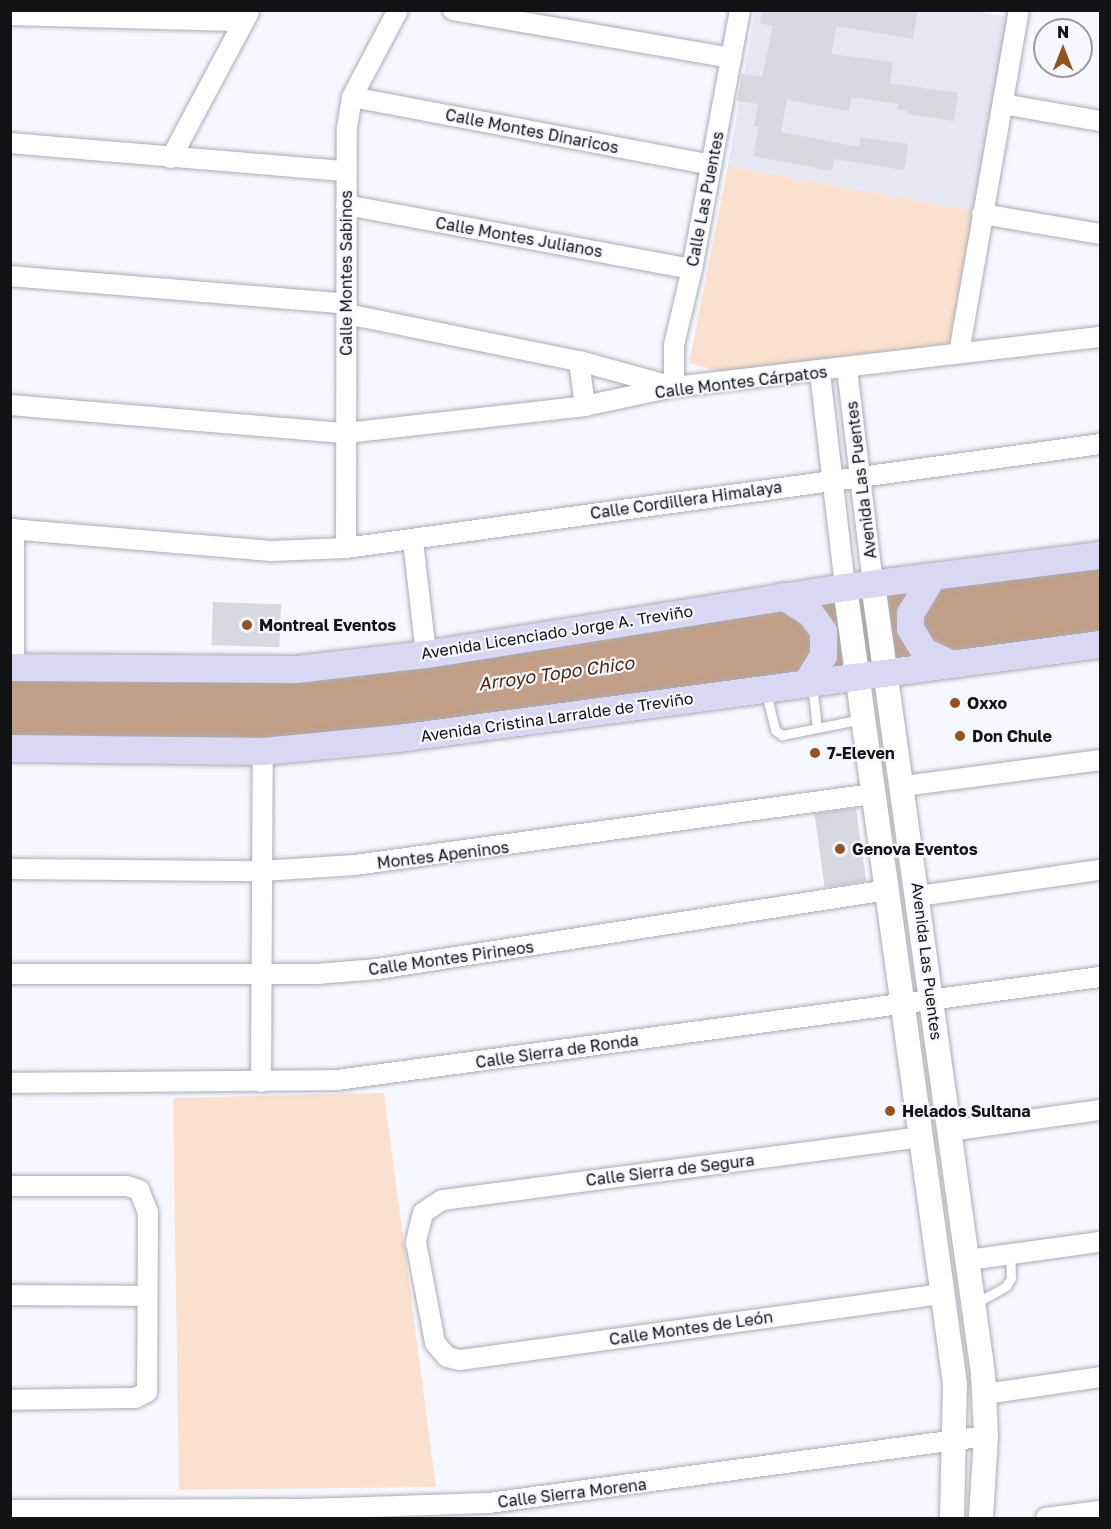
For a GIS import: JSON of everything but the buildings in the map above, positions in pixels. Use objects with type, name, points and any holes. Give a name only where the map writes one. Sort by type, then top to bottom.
[{"type":"main road","name":"Avenida Licenciado Jorge A. Treviño","points":[[12,667],[296,669],[426,654],[783,596],[846,597],[874,594],[932,577],[1101,555]]},
{"type":"main road","points":[[932,577],[916,600],[909,618],[910,628],[917,643],[942,661]]},
{"type":"main road","points":[[783,596],[810,613],[823,631],[825,644],[811,679]]},
{"type":"main road","name":"Avenida Cristina Larralde de Treviño","points":[[10,748],[263,751],[398,738],[765,688],[856,672],[1101,644]]},
{"type":"street","name":"Calle Montes Sabinos","points":[[346,548],[345,171],[352,97],[398,10]]},
{"type":"street","points":[[453,10],[731,58]]},
{"type":"street","name":"Calle Las Puentes","points":[[674,387],[674,345],[692,269],[740,10]]},
{"type":"street","points":[[959,353],[1019,10]]},
{"type":"street","points":[[10,15],[246,16],[171,158]]},
{"type":"street","name":"Calle Montes Dinaricos","points":[[352,97],[711,165]]},
{"type":"street","points":[[1003,104],[1101,121]]},
{"type":"street","points":[[10,143],[345,171]]},
{"type":"street","name":"Calle Montes Julianos","points":[[346,205],[692,269]]},
{"type":"street","points":[[982,214],[1101,234]]},
{"type":"street","points":[[10,276],[347,309],[579,361],[674,387]]},
{"type":"street","name":"Calle Montes Cárpatos","points":[[10,405],[346,433],[585,406],[674,387],[820,373],[959,353],[1101,337]]},
{"type":"street","points":[[579,361],[585,406]]},
{"type":"street","name":"Avenida Las Puentes","points":[[847,369],[874,594],[919,896],[985,1394],[986,1436],[981,1518]]},
{"type":"street","name":"Avenida Las Puentes","points":[[820,373],[872,794],[888,890],[955,1384],[957,1440],[952,1518]]},
{"type":"street","name":"Calle Cordillera Himalaya","points":[[12,529],[270,551],[346,548],[861,474],[1101,444]]},
{"type":"street","points":[[12,529],[12,667]]},
{"type":"street","points":[[413,540],[426,654]]},
{"type":"street","points":[[261,1082],[263,751]]},
{"type":"street","points":[[903,786],[1101,760]]},
{"type":"street","name":"Montes Apeninos","points":[[10,869],[262,871],[409,861],[872,794]]},
{"type":"street","points":[[919,896],[1101,870]]},
{"type":"street","name":"Calle Montes Pirineos","points":[[10,974],[327,973],[446,961],[888,890]]},
{"type":"street","name":"Calle Sierra de Ronda","points":[[10,1083],[261,1082],[388,1074],[932,998],[1101,977]]},
{"type":"street","points":[[950,1131],[1101,1110]]},
{"type":"street","name":"Calle Sierra de Segura","points":[[440,1352],[432,1332],[416,1242],[423,1213],[442,1200],[922,1137]]},
{"type":"street","points":[[10,1186],[108,1185],[139,1190],[148,1212],[148,1387],[143,1396],[10,1400]]},
{"type":"street","points":[[968,1260],[1101,1242]]},
{"type":"street","name":"Calle Montes de León","points":[[440,1352],[460,1360],[944,1294]]},
{"type":"street","points":[[10,1295],[147,1296]]},
{"type":"street","points":[[985,1394],[1101,1377]]},
{"type":"street","name":"Calle Sierra Morena","points":[[10,1510],[307,1514],[445,1506],[528,1499],[986,1436]]},
{"type":"street","points":[[1046,1518],[1101,1511]]},
{"type":"lane","points":[[811,679],[817,728]]},
{"type":"lane","points":[[765,688],[777,733],[817,728],[862,718]]},
{"type":"lane","points":[[974,1304],[1006,1286],[1011,1278],[1010,1255]]},
{"type":"shaded area","points":[[970,10],[1008,17],[974,211],[728,166],[755,11]]},
{"type":"shaded area","points":[[728,166],[974,211],[949,343],[722,372],[689,363]]},
{"type":"shaded area","points":[[384,1093],[436,1487],[179,1490],[173,1098]]},
{"type":"water","name":"Arroyo Topo Chico","points":[[1100,555],[1100,644],[398,738],[11,748],[11,667],[220,669]]},
{"type":"place","name":"Montreal Eventos","points":[[247,625]]},
{"type":"place","name":"Oxxo","points":[[955,703]]},
{"type":"place","name":"Don Chule","points":[[960,736]]},
{"type":"place","name":"7-Eleven","points":[[815,753]]},
{"type":"place","name":"Genova Eventos","points":[[840,849]]},
{"type":"place","name":"Helados Sultana","points":[[890,1111]]}]
